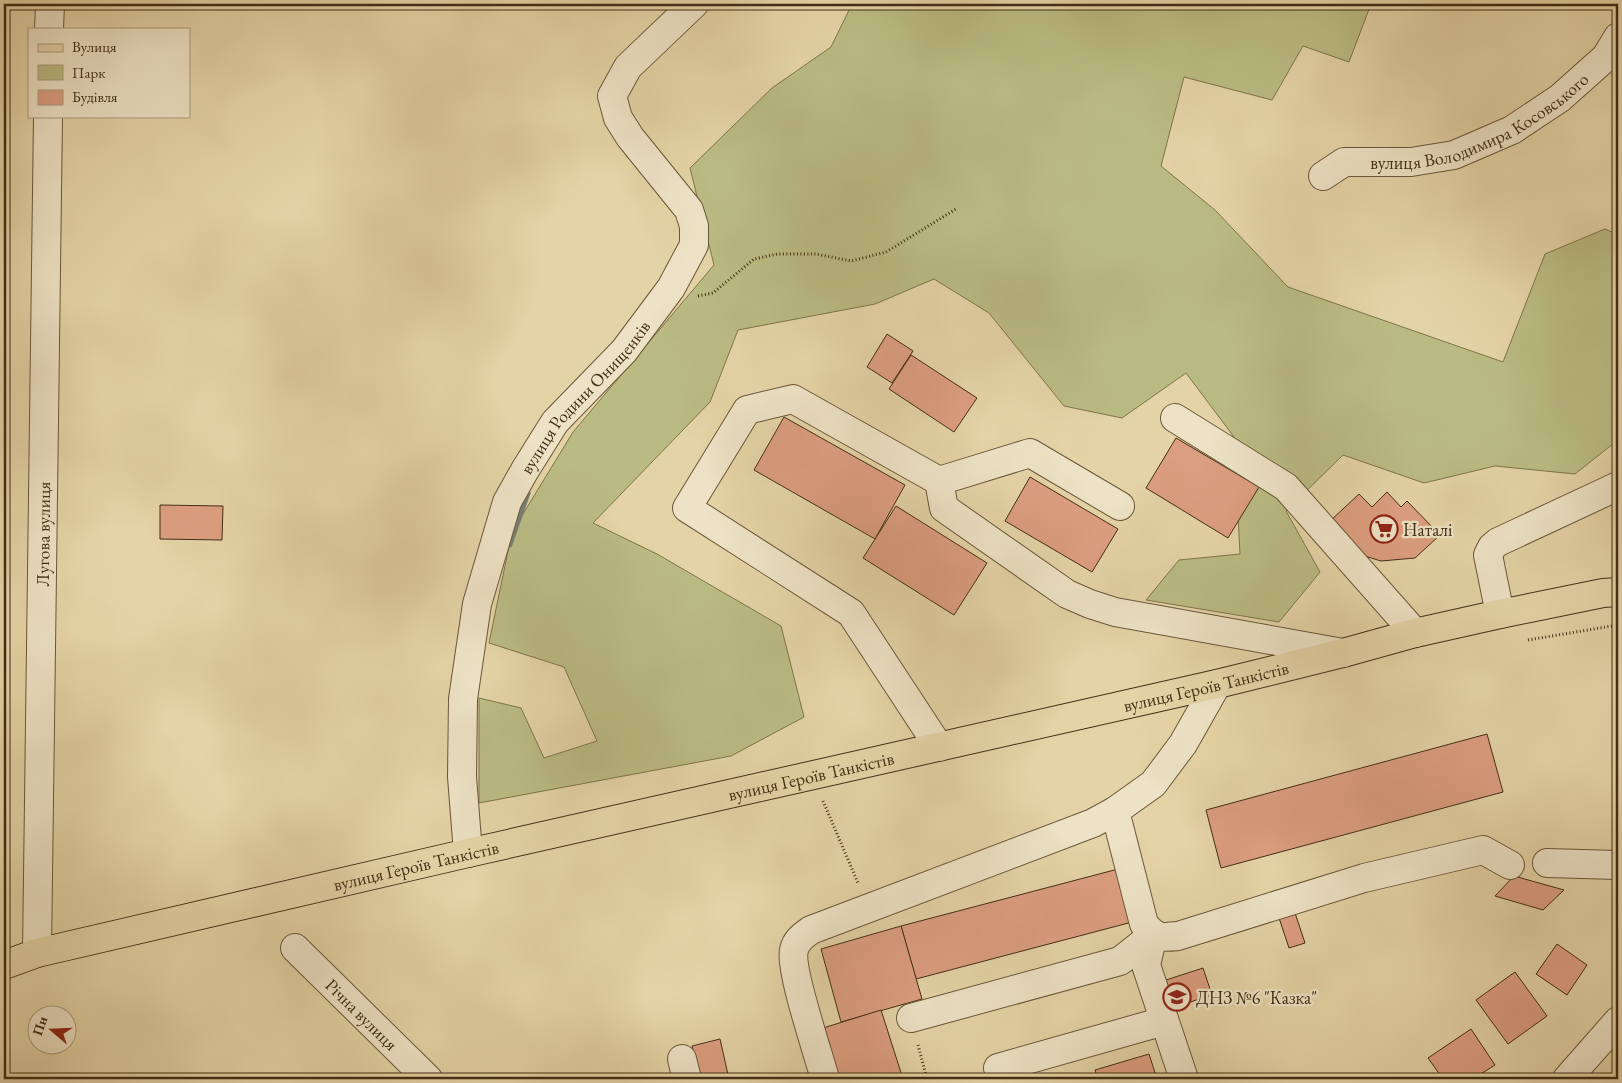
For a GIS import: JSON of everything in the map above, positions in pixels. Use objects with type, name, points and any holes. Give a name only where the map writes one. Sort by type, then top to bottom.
[{"type":"main road","name":"вулиця Героїв Танкістів","points":[[4,965],[37,953],[468,853],[1217,684],[1344,653],[1415,633],[1500,614],[1618,592]]},
{"type":"street","points":[[49,28],[50,4]]},
{"type":"street","name":"вулиця Родини Онищенків","points":[[468,853],[462,777],[463,699],[477,604],[508,502],[530,462],[556,422],[624,351],[671,288],[694,245],[694,226],[689,210],[630,137],[618,118],[612,96],[628,67],[694,4]]},
{"type":"street","name":"вулиця Володимира Косовського","points":[[1323,176],[1344,162],[1411,162],[1454,155],[1512,130],[1560,98],[1606,57],[1618,37]]},
{"type":"street","name":"Лугова вулиця","points":[[37,953],[48,118]]},
{"type":"street","points":[[938,747],[851,613],[688,508],[747,410],[793,399],[939,481],[1030,453],[1120,506]]},
{"type":"street","points":[[1175,418],[1286,488],[1415,633]]},
{"type":"street","points":[[939,481],[944,508],[1067,594],[1090,604],[1115,612],[1344,653]]},
{"type":"street","points":[[1500,614],[1488,555],[1492,547],[1498,542],[1618,486]]},
{"type":"street","points":[[825,1079],[796,973],[794,950],[801,937],[811,930],[1093,823],[1115,811],[1153,784],[1183,744],[1217,684]]},
{"type":"street","points":[[1115,811],[1144,924],[1153,935],[1164,938],[1178,936],[1364,878],[1483,850],[1510,865]]},
{"type":"street","points":[[1547,863],[1618,865]]},
{"type":"street","points":[[910,1018],[1120,961],[1153,935]]},
{"type":"street","points":[[1153,935],[1146,965],[1184,1079]]},
{"type":"street","name":"Річна вулиця","points":[[295,948],[428,1079]]},
{"type":"street","points":[[998,1068],[1164,1021]]},
{"type":"street","points":[[1567,1079],[1618,1021]]},
{"type":"path","points":[[671,288],[695,296],[713,293],[754,259],[777,254],[816,254],[851,261],[886,252],[956,209]]},
{"type":"path","points":[[820,794],[868,908]]},
{"type":"path","points":[[910,1018],[927,1079]]},
{"type":"green space","points":[[852,4],[1371,4],[1349,62],[1303,46],[1272,100],[1184,77],[1161,166],[1215,210],[1288,287],[1503,362],[1545,254],[1605,229],[1618,235],[1618,440],[1575,474],[1495,466],[1424,483],[1343,455],[1286,511],[1320,572],[1279,622],[1146,600],[1179,560],[1240,554],[1234,437],[1186,373],[1122,418],[1064,406],[989,313],[934,279],[875,304],[738,330],[710,402],[593,523],[657,554],[781,626],[804,717],[731,756],[479,803],[479,698],[521,708],[544,758],[597,741],[564,667],[489,643],[512,532],[573,432],[714,265],[690,168],[772,88],[831,47]]},
{"type":"building","points":[[887,334],[913,351],[892,383],[867,367]]},
{"type":"building","points":[[911,355],[977,398],[954,432],[889,389]]},
{"type":"building","points":[[784,417],[905,485],[875,539],[754,470]]},
{"type":"building","points":[[1176,438],[1259,487],[1228,538],[1146,488]]},
{"type":"building","points":[[1030,477],[1118,529],[1092,572],[1005,521]]},
{"type":"building","name":"Наталі","points":[[1387,492],[1401,507],[1407,501],[1440,535],[1415,558],[1381,561],[1358,554],[1328,523],[1359,494],[1372,507]]},
{"type":"building","points":[[160,505],[223,506],[222,540],[160,539]]},
{"type":"building","points":[[896,506],[987,563],[954,615],[863,558]]},
{"type":"building","points":[[1487,734],[1503,792],[1221,868],[1206,810]]},
{"type":"building","points":[[1122,868],[1136,921],[916,979],[901,926]]},
{"type":"building","points":[[1514,876],[1564,890],[1543,910],[1495,896]]},
{"type":"building","points":[[1295,913],[1305,943],[1289,948],[1279,918]]},
{"type":"building","points":[[901,926],[922,999],[841,1022],[821,949]]},
{"type":"building","points":[[1557,944],[1587,965],[1567,995],[1536,974]]},
{"type":"building","points":[[1203,968],[1212,995],[1175,1007],[1166,980]]},
{"type":"building","points":[[1515,972],[1547,1016],[1508,1044],[1476,1000]]},
{"type":"building","points":[[881,1010],[903,1079],[836,1079],[820,1029]]},
{"type":"building","points":[[1471,1029],[1495,1065],[1473,1079],[1443,1079],[1428,1058]]},
{"type":"building","points":[[720,1039],[729,1079],[700,1079],[692,1046]]},
{"type":"building","points":[[1149,1054],[1157,1079],[1098,1079],[1095,1070]]},
{"type":"waterway","points":[[508,544],[526,493]]},
{"type":"place","name":"Наталі","points":[[1384,529]]},
{"type":"place","name":"ДНЗ №6 \"Казка\"","points":[[1177,997]]}]
